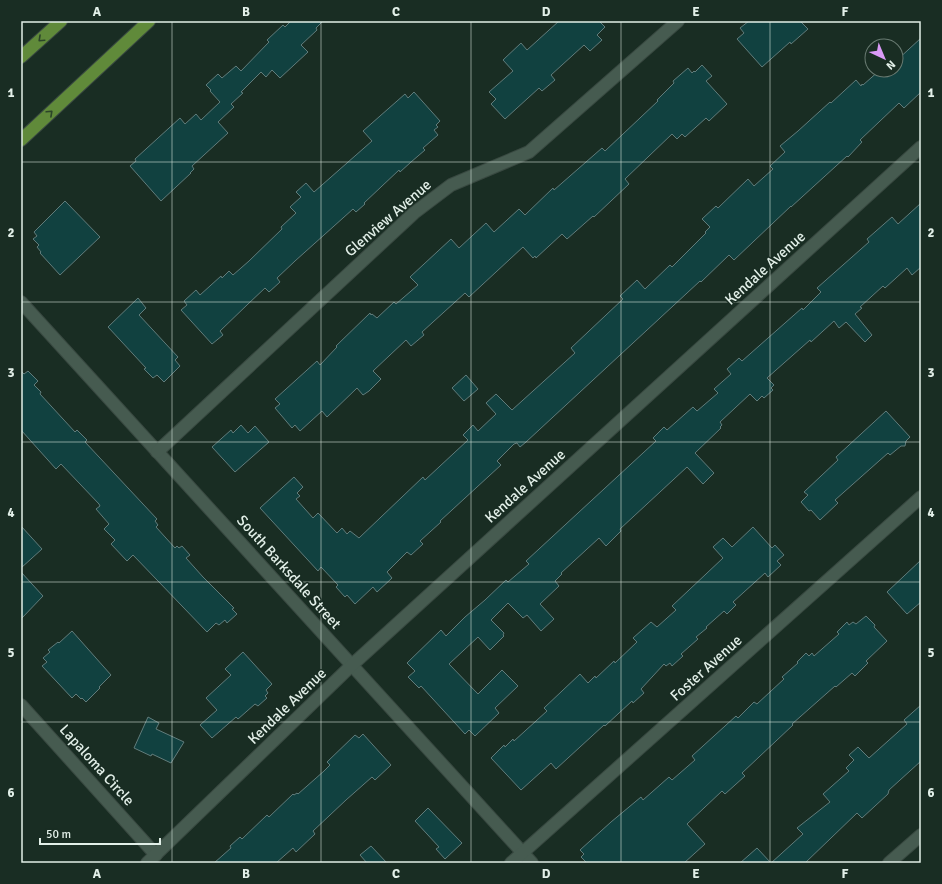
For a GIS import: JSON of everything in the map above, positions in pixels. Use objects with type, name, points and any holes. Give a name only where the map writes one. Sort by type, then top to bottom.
[{"type":"main road","points":[[21,57],[61,21]]},
{"type":"main road","points":[[21,140],[149,21]]},
{"type":"street","name":"Glenview Avenue","points":[[157,452],[414,214],[451,185],[529,152],[678,21]]},
{"type":"street","name":"Kendale Avenue","points":[[156,854],[352,665],[921,147]]},
{"type":"street","name":"South Barksdale Street","points":[[21,302],[532,863]]},
{"type":"street","name":"Foster Avenue","points":[[511,863],[921,497]]},
{"type":"street","name":"Lapaloma Circle","points":[[21,705],[156,854]]},
{"type":"street","points":[[889,863],[921,835]]},
{"type":"street","points":[[147,863],[156,854]]},
{"type":"building","points":[[291,21],[323,21],[316,28],[317,30],[301,45],[308,52],[280,78],[272,70],[266,77],[261,72],[241,92],[243,93],[231,104],[234,107],[218,122],[228,133],[192,166],[194,169],[191,173],[161,201],[130,166],[136,161],[135,159],[180,118],[185,124],[196,114],[201,120],[220,102],[206,85],[218,74],[222,78],[236,66],[241,71],[269,42],[267,40],[283,25],[285,27]]},
{"type":"building","points":[[559,21],[599,21],[605,27],[597,35],[602,40],[590,51],[584,45],[551,75],[555,80],[542,91],[539,88],[505,119],[491,104],[496,99],[489,92],[513,71],[503,60],[521,43],[527,50]]},
{"type":"building","points":[[749,21],[800,21],[808,29],[791,44],[790,42],[762,67],[737,39],[744,33],[740,28]]},
{"type":"building","points":[[921,38],[921,92],[904,108],[899,103],[860,140],[862,142],[848,157],[847,156],[791,206],[734,260],[729,255],[526,442],[520,447],[517,443],[514,444],[497,461],[501,465],[420,541],[423,544],[411,555],[407,552],[387,572],[392,578],[377,592],[373,587],[355,604],[347,595],[345,597],[336,587],[338,585],[321,567],[318,571],[260,508],[294,477],[303,487],[297,493],[300,496],[296,499],[313,518],[318,513],[337,533],[342,528],[347,534],[350,531],[359,538],[423,477],[425,480],[468,440],[463,435],[473,425],[478,431],[496,414],[486,403],[496,394],[512,410],[575,353],[571,348],[623,299],[620,296],[637,280],[645,289],[670,265],[672,267],[706,233],[705,232],[710,227],[702,219],[716,206],[718,208],[748,179],[754,186],[773,169],[770,166],[785,152],[780,146],[856,80],[861,86],[871,78],[904,78],[904,54]]},
{"type":"building","points":[[702,65],[712,76],[706,81],[727,104],[709,121],[706,118],[685,137],[682,134],[677,139],[672,134],[625,179],[629,184],[594,217],[593,216],[567,239],[562,234],[536,258],[535,256],[533,258],[523,247],[469,297],[465,293],[422,332],[424,335],[411,346],[406,340],[373,371],[381,379],[369,391],[363,395],[357,388],[327,417],[322,411],[300,431],[295,425],[292,428],[275,408],[280,404],[275,399],[317,361],[320,365],[337,347],[336,346],[370,313],[377,318],[394,302],[396,304],[418,285],[410,277],[451,239],[459,248],[486,223],[494,232],[519,209],[525,215],[553,188],[554,190],[602,148],[605,151],[658,101],[657,100],[674,83],[673,81],[688,68],[692,73]]},
{"type":"building","points":[[414,92],[440,121],[436,125],[438,127],[434,130],[438,135],[423,148],[425,150],[400,172],[399,170],[356,212],[353,209],[295,261],[277,278],[280,282],[269,292],[265,288],[220,331],[223,335],[212,344],[181,310],[187,305],[184,301],[196,290],[200,295],[221,276],[222,278],[229,271],[233,275],[249,261],[296,213],[290,207],[301,197],[296,192],[306,183],[314,192],[372,141],[363,131],[405,94],[408,98]]},
{"type":"building","points":[[65,201],[100,237],[60,275],[40,253],[41,252],[37,247],[39,245],[33,239],[37,236],[34,232]]},
{"type":"building","points":[[921,203],[921,267],[912,275],[907,268],[885,288],[883,286],[860,307],[862,308],[855,314],[872,335],[865,342],[846,322],[839,328],[834,321],[767,378],[774,385],[771,388],[773,390],[764,398],[762,396],[757,401],[750,394],[720,422],[722,425],[720,427],[721,428],[695,453],[714,473],[703,484],[687,467],[620,529],[621,531],[606,546],[599,538],[561,573],[562,574],[555,581],[559,586],[540,604],[554,619],[541,631],[527,615],[523,618],[508,603],[491,620],[504,633],[504,636],[490,650],[478,637],[449,664],[478,694],[502,670],[518,686],[495,708],[499,713],[475,736],[469,730],[465,734],[421,686],[419,688],[408,677],[415,671],[407,663],[441,630],[446,636],[506,580],[508,582],[529,564],[526,561],[656,441],[653,438],[664,427],[667,430],[693,407],[697,411],[718,393],[714,389],[731,374],[727,369],[739,358],[742,361],[802,308],[803,310],[821,292],[817,288],[869,242],[867,239],[892,217],[898,224]]},
{"type":"building","points":[[138,298],[146,308],[139,315],[178,357],[175,360],[180,366],[164,382],[157,375],[153,378],[144,369],[146,368],[108,327]]},
{"type":"building","points":[[21,371],[24,374],[28,371],[38,381],[34,385],[41,392],[40,394],[75,432],[77,430],[87,440],[85,442],[157,519],[155,521],[158,525],[156,527],[175,548],[177,546],[179,548],[182,546],[190,555],[186,558],[234,608],[232,609],[237,614],[227,623],[225,620],[219,625],[216,623],[207,632],[133,555],[127,561],[111,544],[115,540],[104,529],[109,524],[96,509],[100,506],[99,504],[61,464],[56,469],[21,430]]},
{"type":"building","points":[[466,375],[478,389],[464,401],[452,388]]},
{"type":"building","points":[[886,411],[910,437],[906,441],[905,446],[901,446],[890,455],[888,453],[835,500],[838,503],[820,520],[801,502],[808,495],[804,492],[838,460],[836,457]]},
{"type":"building","points":[[241,425],[248,433],[255,426],[269,442],[235,472],[212,447],[231,430],[233,433]]},
{"type":"building","points":[[21,526],[42,549],[21,568]]},
{"type":"building","points":[[753,527],[772,548],[775,545],[784,555],[777,561],[781,565],[768,577],[765,573],[733,602],[736,605],[727,614],[724,611],[706,627],[707,628],[696,637],[698,639],[681,654],[683,656],[672,666],[670,663],[666,666],[664,664],[641,689],[644,693],[633,703],[632,701],[556,769],[551,763],[521,790],[491,758],[504,745],[505,747],[513,739],[514,741],[547,711],[544,708],[580,674],[588,683],[595,676],[596,678],[614,661],[615,663],[637,642],[633,638],[651,622],[657,627],[676,610],[672,606],[723,558],[713,547],[723,538],[732,547]]},
{"type":"building","points":[[921,560],[921,602],[907,614],[887,592]]},
{"type":"building","points":[[21,572],[43,596],[21,619]]},
{"type":"building","points":[[866,616],[887,641],[866,661],[868,663],[855,676],[852,673],[836,687],[835,686],[792,724],[793,725],[742,773],[745,776],[725,794],[722,791],[687,824],[705,844],[684,863],[587,863],[581,857],[584,854],[580,850],[641,797],[643,800],[669,777],[672,780],[695,760],[692,756],[736,716],[738,718],[754,702],[757,704],[784,679],[782,677],[798,663],[797,662],[806,653],[809,656],[812,653],[814,656],[839,634],[837,632],[847,622],[849,625],[853,622],[856,624]]},
{"type":"building","points":[[72,631],[111,675],[86,702],[76,694],[72,698],[42,666],[47,662],[43,658],[50,652],[48,650],[58,642],[59,643]]},
{"type":"building","points":[[243,652],[272,684],[266,690],[268,693],[265,696],[267,698],[258,706],[255,704],[238,719],[236,717],[212,738],[200,725],[217,710],[206,698],[231,675],[225,669]]},
{"type":"building","points":[[921,705],[921,761],[889,790],[888,794],[862,818],[857,813],[805,863],[771,863],[803,834],[797,828],[830,802],[823,794],[849,771],[846,768],[854,760],[849,755],[858,747],[869,758],[907,724],[904,720]]},
{"type":"building","points":[[148,717],[159,723],[156,729],[184,742],[171,763],[152,754],[151,756],[134,748]]},
{"type":"building","points":[[363,734],[391,765],[375,780],[372,777],[346,800],[313,831],[315,834],[296,852],[293,848],[276,863],[214,863],[231,848],[230,846],[240,837],[242,839],[267,815],[269,817],[293,794],[298,794],[324,771],[330,765],[327,762],[355,735],[359,738]]},
{"type":"building","points":[[428,808],[462,843],[445,859],[436,849],[439,847],[415,821]]},
{"type":"building","points":[[371,846],[387,863],[367,863],[360,855]]},
{"type":"building","points":[[757,848],[771,863],[740,863]]}]
